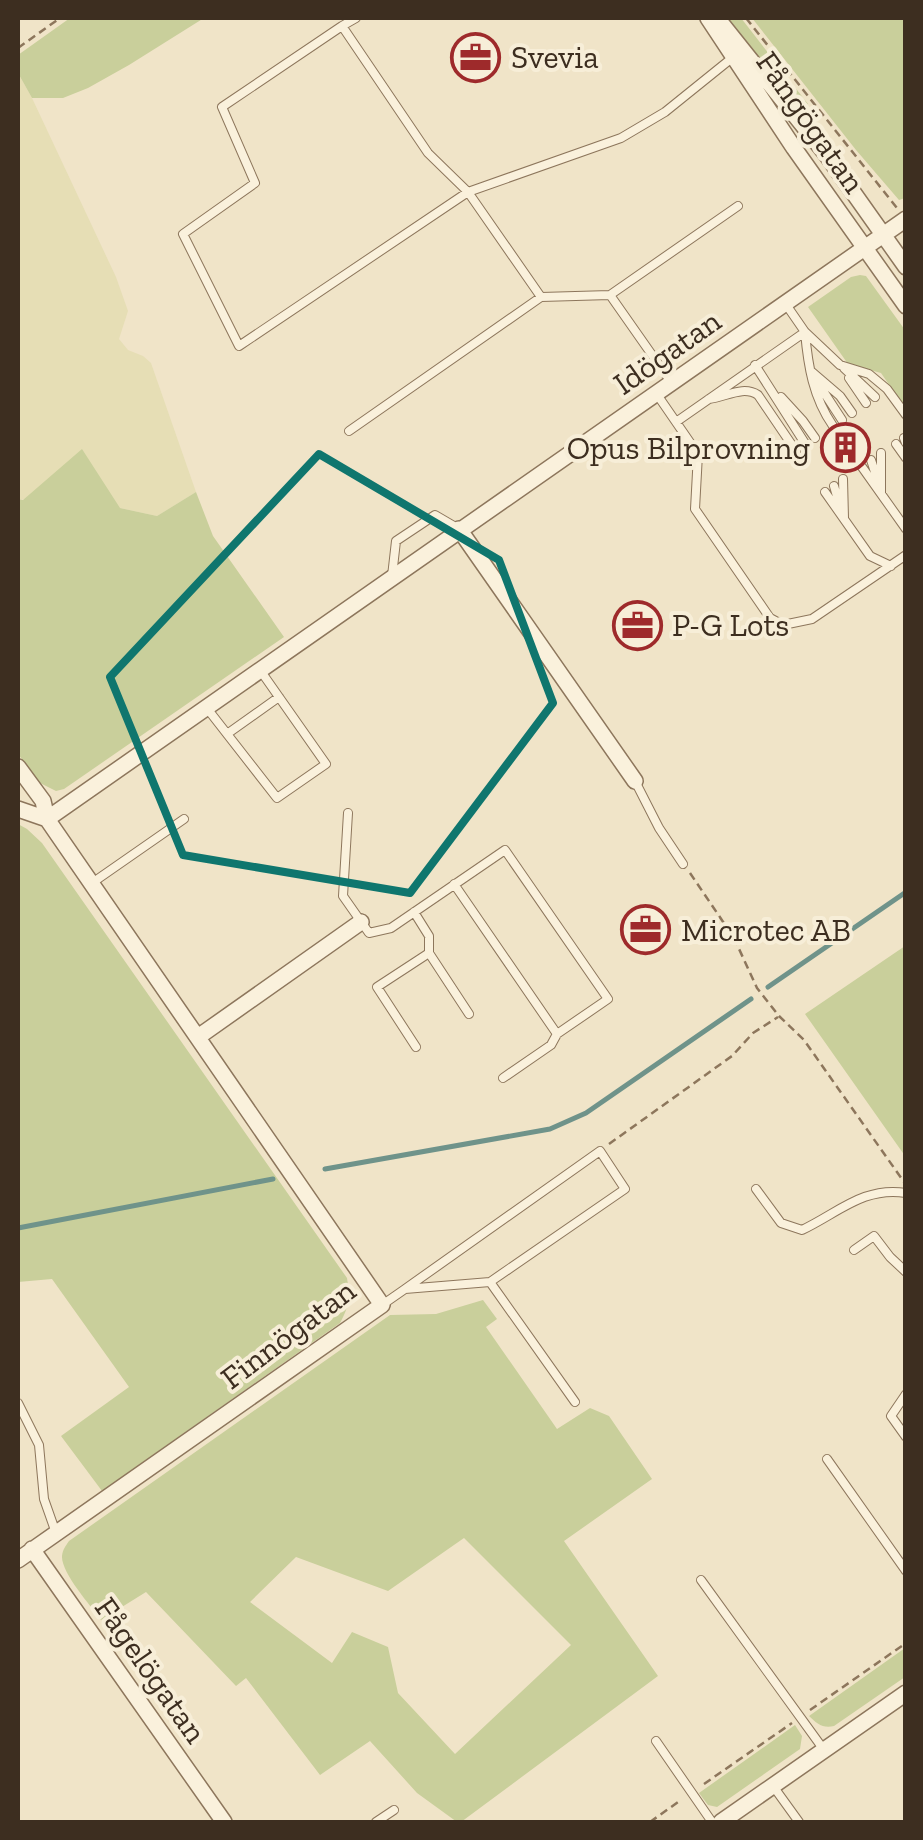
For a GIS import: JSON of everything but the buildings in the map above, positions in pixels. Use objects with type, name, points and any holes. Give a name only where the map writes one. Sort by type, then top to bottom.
[{"type":"street","name":"Fångögatan","points":[[708,18],[826,154],[906,267]]},
{"type":"street","name":"Fångögatan","points":[[716,18],[864,248],[906,306]]},
{"type":"street","name":"Idögatan","points":[[48,819],[905,219]]},
{"type":"street","points":[[459,530],[635,781]]},
{"type":"street","name":"Finnögatan","points":[[18,767],[43,802],[48,819],[382,1306],[18,1560]]},
{"type":"street","points":[[18,809],[48,819]]},
{"type":"street","points":[[198,1037],[361,922]]},
{"type":"street","name":"Fågelögatan","points":[[32,1549],[224,1822]]},
{"type":"street","points":[[720,1822],[906,1693]]},
{"type":"lane","points":[[356,18],[222,107],[255,183],[183,234],[239,346],[468,192],[621,138],[664,112],[738,53]]},
{"type":"lane","points":[[342,26],[428,153],[468,192],[541,298]]},
{"type":"lane","points":[[349,432],[541,298],[610,295],[738,206]]},
{"type":"lane","points":[[610,295],[672,382]]},
{"type":"lane","points":[[785,303],[805,332],[870,400]]},
{"type":"lane","points":[[676,422],[805,332]]},
{"type":"lane","points":[[805,332],[808,369],[822,409],[833,426]]},
{"type":"lane","points":[[756,365],[806,445]]},
{"type":"lane","points":[[840,365],[869,374],[887,389],[906,416]]},
{"type":"lane","points":[[808,369],[840,396],[852,413]]},
{"type":"lane","points":[[808,369],[842,420]]},
{"type":"lane","points":[[771,387],[815,438]]},
{"type":"lane","points":[[705,400],[728,397],[742,390],[758,395],[796,451]]},
{"type":"lane","points":[[656,393],[698,454],[696,509],[770,618],[782,624],[812,619],[906,555]]},
{"type":"lane","points":[[902,441],[906,458]]},
{"type":"lane","points":[[881,454],[881,493]]},
{"type":"lane","points":[[872,460],[881,493]]},
{"type":"lane","points":[[862,466],[906,528]]},
{"type":"lane","points":[[844,479],[844,518]]},
{"type":"lane","points":[[834,486],[844,518]]},
{"type":"lane","points":[[825,492],[870,556],[891,566]]},
{"type":"lane","points":[[392,576],[396,542],[435,515],[459,530]]},
{"type":"lane","points":[[206,707],[277,798],[326,764],[260,670]]},
{"type":"lane","points":[[228,734],[279,697]]},
{"type":"lane","points":[[635,781],[683,864]]},
{"type":"lane","points":[[348,813],[344,896],[369,932],[390,928],[505,850],[608,999],[503,1078]]},
{"type":"lane","points":[[92,883],[184,819]]},
{"type":"lane","points":[[454,884],[557,1034]]},
{"type":"lane","points":[[414,912],[429,936],[429,953],[469,1014]]},
{"type":"lane","points":[[416,1048],[377,987],[429,953]]},
{"type":"lane","points":[[382,1306],[405,1289],[600,1151],[625,1189],[490,1282],[405,1289]]},
{"type":"lane","points":[[756,1190],[782,1223],[802,1230],[866,1194],[887,1190],[906,1193]]},
{"type":"lane","points":[[854,1250],[874,1236],[906,1272]]},
{"type":"lane","points":[[490,1282],[575,1402]]},
{"type":"lane","points":[[906,1394],[891,1416],[906,1437]]},
{"type":"lane","points":[[18,1403],[39,1445],[44,1499],[56,1533]]},
{"type":"lane","points":[[828,1459],[906,1570]]},
{"type":"lane","points":[[702,1580],[824,1750]]},
{"type":"lane","points":[[656,1742],[712,1822]]},
{"type":"lane","points":[[773,1786],[800,1822]]},
{"type":"lane","points":[[376,1822],[394,1810]]},
{"type":"path","points":[[44,18],[47,26]]},
{"type":"path","points":[[18,48],[60,18]]},
{"type":"path","points":[[746,18],[905,219]]},
{"type":"path","points":[[683,864],[734,938],[757,988],[804,1040],[906,1184]]},
{"type":"path","points":[[600,1151],[732,1056],[753,1033],[779,1016]]},
{"type":"path","points":[[650,1822],[906,1642]]},
{"type":"highlighted area","points":[[319,454],[499,560],[553,703],[410,893],[183,855],[110,677]]},
{"type":"shaded area","points":[[18,73],[116,277],[128,311],[119,339],[128,350],[151,363],[196,492],[157,516],[120,508],[18,499]]},
{"type":"green space","points":[[70,18],[204,18],[88,88],[63,98],[32,98],[18,73],[18,55]]},
{"type":"green space","points":[[728,18],[741,18],[808,104],[804,107],[786,91]]},
{"type":"green space","points":[[752,18],[905,18],[905,198],[899,200],[856,150]]},
{"type":"green space","points":[[866,276],[905,330],[905,408],[881,373],[848,364],[808,307],[851,277]]},
{"type":"green space","points":[[82,449],[120,508],[157,516],[196,492],[213,536],[284,637],[56,791],[40,783],[18,754],[18,499],[23,500]]},
{"type":"green space","points":[[18,824],[42,843],[347,1278],[348,1285],[347,1307],[340,1323],[102,1491],[61,1436],[129,1387],[52,1279],[18,1282]]},
{"type":"green space","points":[[905,946],[905,1156],[805,1014]]},
{"type":"green space","points":[[483,1300],[497,1319],[486,1327],[557,1429],[590,1408],[609,1416],[652,1479],[564,1541],[658,1676],[461,1822],[417,1793],[370,1741],[320,1775],[246,1678],[236,1686],[146,1592],[101,1620],[71,1580],[62,1556],[69,1541],[390,1315],[436,1314]],"holes":[[[464,1538],[571,1645],[455,1754],[398,1693],[388,1647],[352,1632],[332,1663],[250,1602],[296,1557],[388,1591]]]},
{"type":"green space","points":[[905,1648],[905,1677],[834,1726],[823,1726],[809,1716]]},
{"type":"green space","points":[[795,1725],[802,1736],[800,1749],[717,1807],[708,1805],[699,1793]]},
{"type":"waterway","points":[[768,987],[906,892]]},
{"type":"waterway","points":[[325,1169],[550,1129],[586,1113],[751,999]]},
{"type":"waterway","points":[[18,1228],[273,1179]]},
{"type":"place","name":"Svevia","points":[[476,57]]},
{"type":"place","name":"Opus Bilprovning","points":[[845,448]]},
{"type":"place","name":"P-G Lots","points":[[637,625]]},
{"type":"place","name":"Microtec AB","points":[[646,930]]}]
